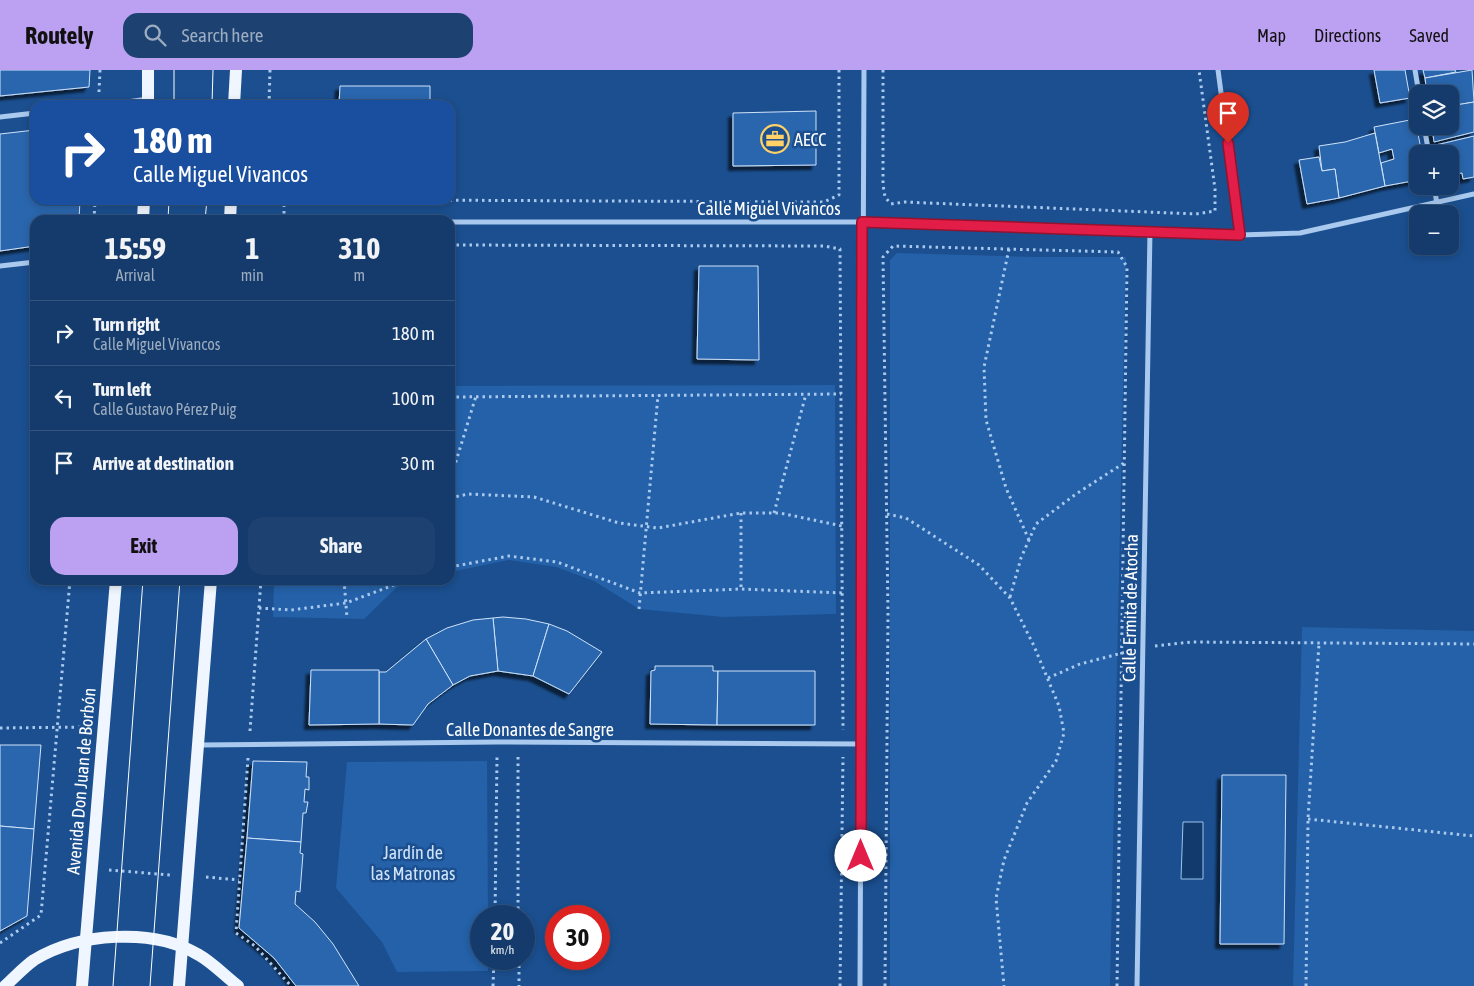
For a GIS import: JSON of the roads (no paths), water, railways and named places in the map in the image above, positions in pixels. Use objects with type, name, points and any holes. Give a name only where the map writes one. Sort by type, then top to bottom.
[{"type":"main road","points":[[148,70],[148,100]]},
{"type":"main road","points":[[234,100],[236,70]]},
{"type":"main road","name":"Avenida Don Juan de Borbón","points":[[82,986],[116,585]]},
{"type":"main road","points":[[179,986],[211,585]]},
{"type":"main road","points":[[5,986],[34,960],[85,939],[134,936],[182,947],[200,955],[238,986]]},
{"type":"street","points":[[860,986],[864,70]]},
{"type":"street","points":[[1218,70],[1240,235]]},
{"type":"street","points":[[1415,70],[1418,85]]},
{"type":"street","points":[[0,117],[30,114]]},
{"type":"street","name":"Calle Miguel Vivancos","points":[[455,222],[862,222],[1240,235],[1300,233],[1474,194]]},
{"type":"street","points":[[1435,195],[1436,204]]},
{"type":"street","name":"Calle Ermita de Atocha","points":[[1138,986],[1150,231]]},
{"type":"street","points":[[0,266],[30,263]]},
{"type":"street","name":"Calle Donantes de Sangre","points":[[198,745],[497,742],[861,744]]},
{"type":"tram line","points":[[174,70],[174,100]]},
{"type":"tram line","points":[[212,100],[213,70]]},
{"type":"tram line","points":[[168,215],[169,205]]},
{"type":"tram line","points":[[206,205],[206,215]]},
{"type":"tram line","points":[[113,986],[143,585]]},
{"type":"tram line","points":[[150,986],[180,585]]},
{"type":"place","name":"AECC","points":[[775,139]]},
{"type":"park label","name":"Jardín de las Matronas","points":[[413,862]]}]
